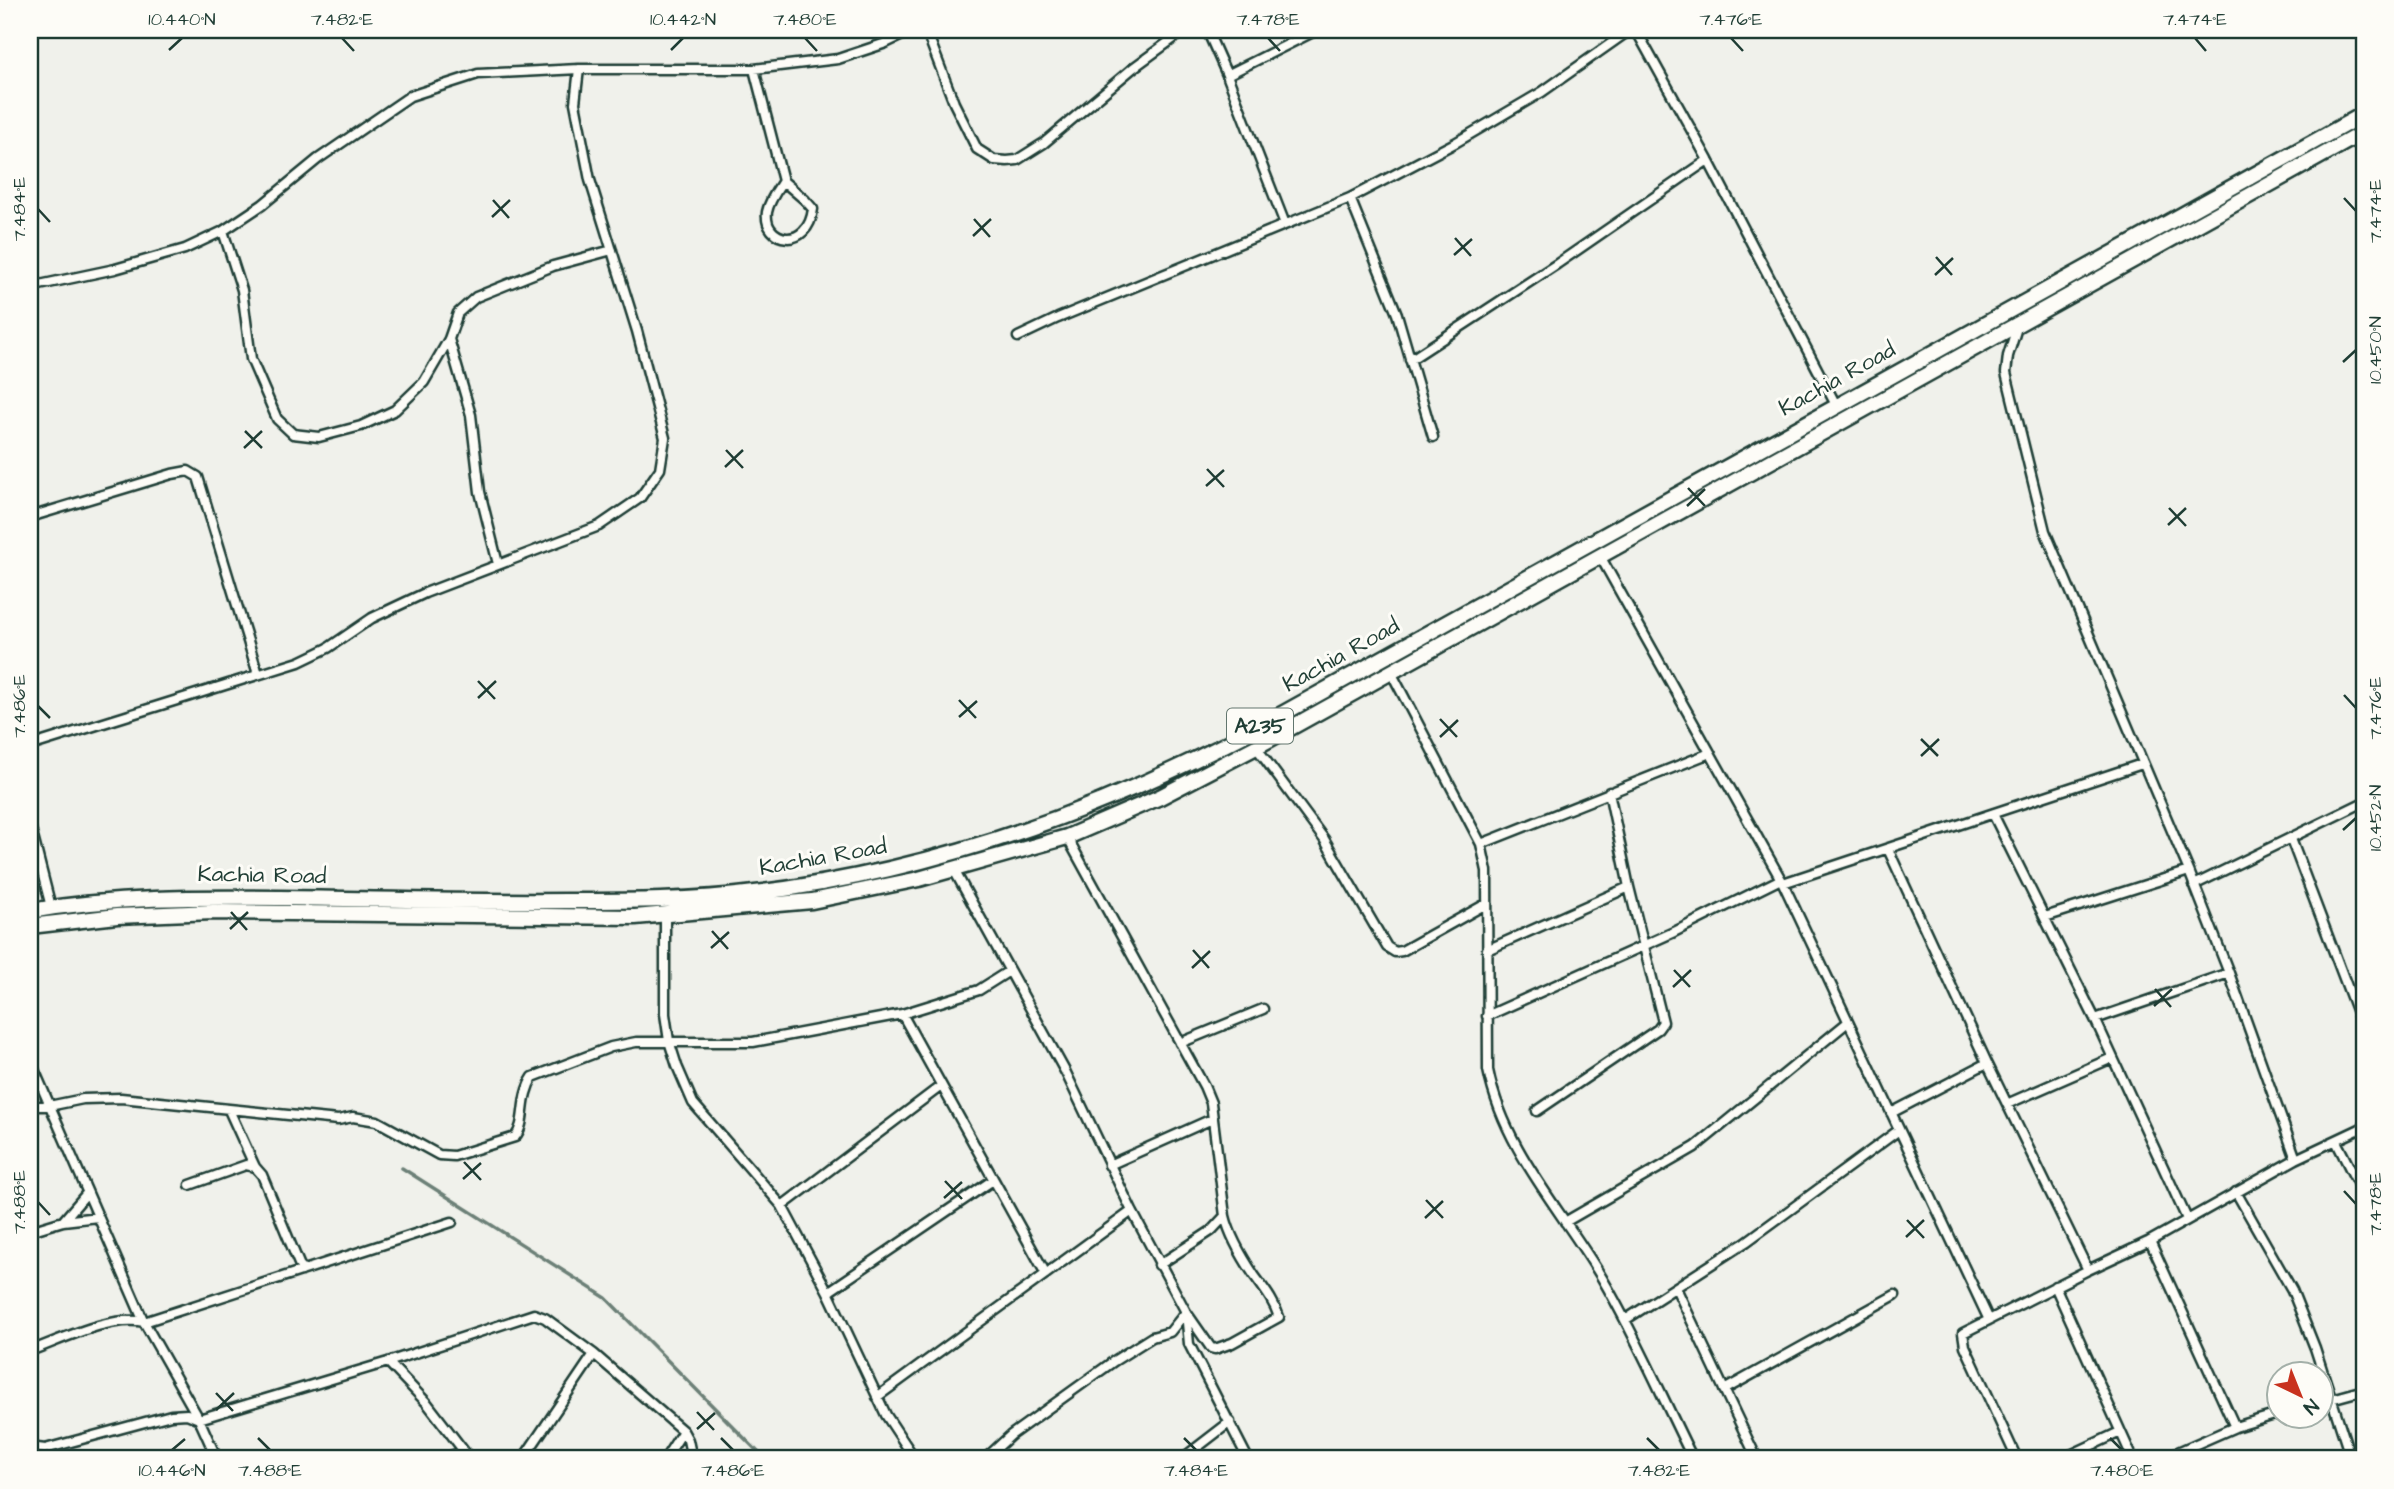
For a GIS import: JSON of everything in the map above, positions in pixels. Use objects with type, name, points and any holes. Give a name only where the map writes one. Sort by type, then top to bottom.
[{"type":"highway","name":"Kachia Road","points":[[30,911],[178,896],[565,901],[681,899],[755,893],[846,878],[941,856],[1079,811],[1192,762],[2364,114]]},
{"type":"highway","name":"Kachia Road","points":[[30,926],[117,916],[213,912],[635,917],[665,915],[812,901],[919,880],[1066,837],[1160,797],[1256,747],[2364,132]]},
{"type":"street","points":[[30,287],[115,269],[185,248],[223,231],[262,205],[318,159],[410,96],[478,74],[579,69],[754,69],[838,59],[886,43],[913,30]]},
{"type":"street","points":[[926,30],[954,103],[977,149],[994,160],[1007,161],[1017,160],[1044,143],[1133,68],[1185,30]]},
{"type":"street","points":[[1207,30],[1284,224]]},
{"type":"street","points":[[1227,75],[1317,30]]},
{"type":"street","points":[[1018,337],[1350,198],[1455,143],[1542,92],[1630,30]]},
{"type":"street","points":[[1636,30],[1708,160],[1836,405]]},
{"type":"street","points":[[30,746],[299,662],[328,648],[372,618],[425,593],[599,526],[640,498],[660,469],[665,438],[637,331],[590,180],[575,103],[579,69]]},
{"type":"street","points":[[754,69],[783,181],[813,209],[811,223],[802,234],[790,239],[778,235],[768,225],[767,212],[783,181]]},
{"type":"street","points":[[1410,360],[1557,264],[1708,160]]},
{"type":"street","points":[[1350,198],[1397,314],[1433,437]]},
{"type":"street","points":[[223,231],[242,290],[251,359],[277,419],[293,434],[319,437],[360,426],[395,410],[424,382],[449,339],[458,313],[476,297],[553,266],[612,250]]},
{"type":"street","points":[[2018,324],[2008,356],[2006,373],[2045,531],[2189,871],[2296,1159]]},
{"type":"street","points":[[449,339],[471,415],[480,492],[498,564]]},
{"type":"street","points":[[30,517],[172,474],[188,471],[198,477],[258,674]]},
{"type":"street","points":[[1600,556],[1782,881],[1989,1321]]},
{"type":"street","points":[[1391,672],[1481,844],[1486,871],[1488,1070],[1493,1096],[1511,1138],[1601,1277],[1625,1320],[1693,1459]]},
{"type":"street","points":[[1256,747],[1324,839],[1387,947],[1402,951],[1486,905]]},
{"type":"street","points":[[1481,844],[1710,752]]},
{"type":"street","points":[[1488,1016],[1782,881],[1888,849],[2142,764]]},
{"type":"street","points":[[1537,1111],[1658,1029],[1663,1021],[1629,887],[1609,793]]},
{"type":"street","points":[[2194,885],[2364,802]]},
{"type":"street","points":[[1993,814],[2095,1019],[2187,1219]]},
{"type":"street","points":[[30,825],[51,907]]},
{"type":"street","points":[[954,870],[1066,1073],[1159,1265],[1186,1312],[1211,1348],[1215,1349],[1232,1343],[1279,1317],[1229,1230],[1211,1103],[1204,1086],[1066,837]]},
{"type":"street","points":[[2291,839],[2364,1031]]},
{"type":"street","points":[[1888,849],[1987,1063],[2088,1270]]},
{"type":"street","points":[[2045,918],[2189,871]]},
{"type":"street","points":[[1487,950],[1629,887]]},
{"type":"street","points":[[665,915],[665,1013],[669,1041],[693,1103],[782,1206],[828,1292],[886,1415],[915,1459]]},
{"type":"street","points":[[30,1106],[48,1106],[83,1099],[121,1098],[338,1120],[368,1118],[439,1155],[454,1156],[515,1138],[522,1130],[522,1105],[527,1086],[533,1077],[611,1047],[636,1042],[752,1042],[902,1014],[979,990],[1009,971]]},
{"type":"street","points":[[2095,1019],[2229,973]]},
{"type":"street","points":[[1180,1043],[1263,1009]]},
{"type":"street","points":[[902,1014],[1046,1274]]},
{"type":"street","points":[[1565,1222],[1695,1147],[1848,1022]]},
{"type":"street","points":[[2007,1104],[2112,1058]]},
{"type":"street","points":[[30,1060],[144,1322],[199,1419],[217,1459]]},
{"type":"street","points":[[1891,1112],[1987,1063]]},
{"type":"street","points":[[782,1206],[941,1086]]},
{"type":"street","points":[[229,1110],[255,1167],[262,1175],[302,1271]]},
{"type":"street","points":[[1109,1165],[1212,1119]]},
{"type":"street","points":[[2017,1459],[1962,1338],[1963,1333],[2150,1241],[2296,1159],[2364,1127]]},
{"type":"street","points":[[1625,1320],[1816,1193],[1899,1130]]},
{"type":"street","points":[[2336,1141],[2364,1196]]},
{"type":"street","points":[[190,1185],[246,1165],[255,1167]]},
{"type":"street","points":[[828,1292],[993,1180]]},
{"type":"street","points":[[2236,1192],[2292,1290],[2319,1360]]},
{"type":"street","points":[[63,1221],[87,1193]]},
{"type":"street","points":[[877,1396],[1132,1211]]},
{"type":"street","points":[[1159,1265],[1211,1231],[1225,1216]]},
{"type":"street","points":[[30,1231],[63,1221],[98,1217]]},
{"type":"street","points":[[30,1350],[114,1322],[131,1319],[144,1322],[452,1222]]},
{"type":"street","points":[[2150,1241],[2235,1427]]},
{"type":"street","points":[[2055,1286],[2133,1459]]},
{"type":"street","points":[[1676,1288],[1758,1459]]},
{"type":"street","points":[[1724,1390],[1895,1295]]},
{"type":"street","points":[[1186,1312],[1189,1344],[1248,1459]]},
{"type":"street","points":[[985,1459],[1011,1435],[1114,1361],[1152,1337],[1170,1332],[1186,1312]]},
{"type":"street","points":[[30,1447],[45,1449],[172,1415],[187,1414],[199,1419],[534,1314],[545,1318],[594,1354],[683,1431],[692,1459]]},
{"type":"street","points":[[523,1459],[594,1354]]},
{"type":"street","points":[[387,1362],[427,1403],[470,1459]]},
{"type":"street","points":[[2334,1398],[2364,1390]]},
{"type":"street","points":[[2334,1410],[2351,1459]]},
{"type":"street","points":[[2162,1459],[2235,1427],[2264,1418]]},
{"type":"street","points":[[1182,1459],[1230,1422]]},
{"type":"street","points":[[665,1459],[683,1431]]},
{"type":"street","points":[[2063,1459],[2120,1432]]},
{"type":"street","points":[[444,1459],[463,1451]]},
{"type":"waterway","points":[[402,1168],[606,1298],[765,1459]]}]
